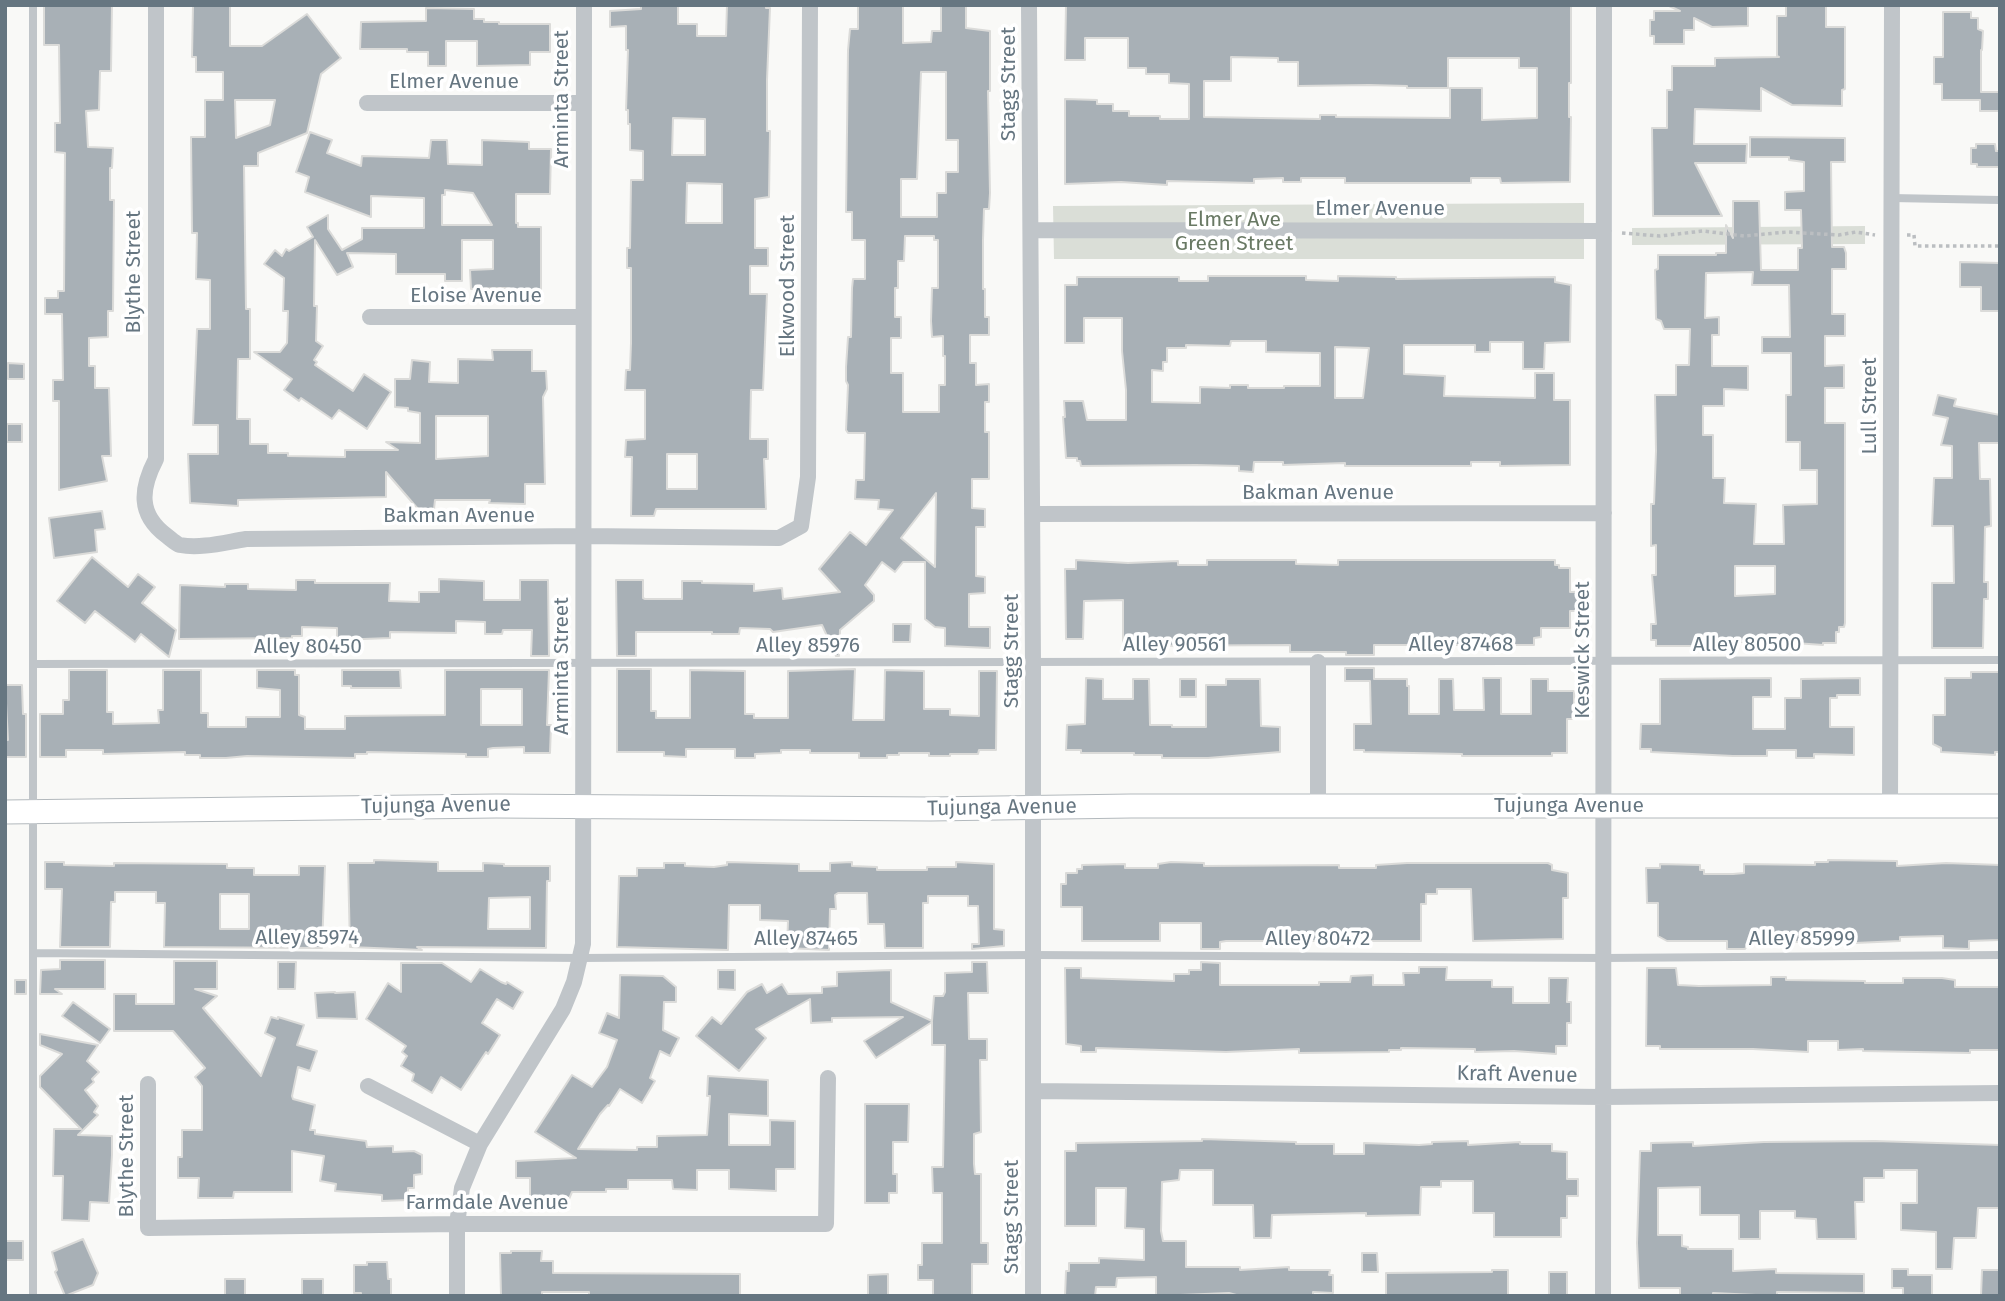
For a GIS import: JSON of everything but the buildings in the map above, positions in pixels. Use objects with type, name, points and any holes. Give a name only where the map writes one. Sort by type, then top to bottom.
[{"type":"street","name":"Blythe Street","points":[[156,5],[156,459],[145,479],[145,508],[161,532]]},
{"type":"street","name":"Arminta Street","points":[[457,1296],[457,1224],[462,1188],[480,1144],[563,1009],[574,982],[583,944],[584,5]]},
{"type":"street","name":"Elkwood Street","points":[[763,538],[779,538],[801,526],[807,491],[810,5]]},
{"type":"street","name":"Stagg Street","points":[[1029,5],[1033,1296]]},
{"type":"street","name":"Keswick Street","points":[[1603,1296],[1604,5]]},
{"type":"street","name":"Lull Street","points":[[1890,808],[1892,5]]},
{"type":"street","name":"Elmer Avenue","points":[[367,103],[583,103]]},
{"type":"street","name":"Elmer Avenue","points":[[1031,230],[1604,231]]},
{"type":"street","name":"Eloise Avenue","points":[[370,317],[583,317]]},
{"type":"street","name":"Bakman Avenue","points":[[1032,514],[1604,513]]},
{"type":"street","name":"Bakman Avenue","points":[[161,532],[178,545],[207,545],[246,538],[763,538]]},
{"type":"street","points":[[1318,662],[1318,806]]},
{"type":"street","name":"Tujunga Avenue","points":[[5,812],[583,805],[1032,808],[2000,806]]},
{"type":"street","name":"Farmdale Avenue","points":[[148,1228],[457,1224],[826,1224],[828,1078]]},
{"type":"street","name":"Blythe Street","points":[[148,1084],[148,1228]]},
{"type":"street","points":[[368,1086],[480,1144]]},
{"type":"street","name":"Kraft Avenue","points":[[1033,1091],[1603,1097],[2000,1093]]},
{"type":"lane","points":[[33,5],[33,1296]]},
{"type":"lane","points":[[1891,198],[2000,200]]},
{"type":"lane","name":"Alley 80500","points":[[1604,662],[2000,660]]},
{"type":"lane","name":"Alley 87468","points":[[1318,662],[1604,662]]},
{"type":"lane","name":"Alley 90561","points":[[1033,663],[1318,662]]},
{"type":"lane","name":"Alley 85976","points":[[583,664],[1033,663]]},
{"type":"lane","name":"Alley 80450","points":[[33,664],[583,664]]},
{"type":"lane","name":"Alley 85974","points":[[33,953],[580,958]]},
{"type":"lane","name":"Alley 87465","points":[[580,958],[1033,955]]},
{"type":"lane","name":"Alley 80472","points":[[1033,955],[1604,958]]},
{"type":"lane","name":"Alley 85999","points":[[1604,958],[2000,956]]},
{"type":"path","points":[[1604,231],[1651,236],[1695,231],[1744,236],[1787,232],[1839,235],[1856,232],[1914,235],[1915,246],[2000,246]]},
{"type":"green space","name":"Elmer Ave Green Street","points":[[1584,203],[1584,259],[1054,259],[1053,206]]},
{"type":"green space","points":[[1865,226],[1865,244],[1632,245],[1632,228]]}]
